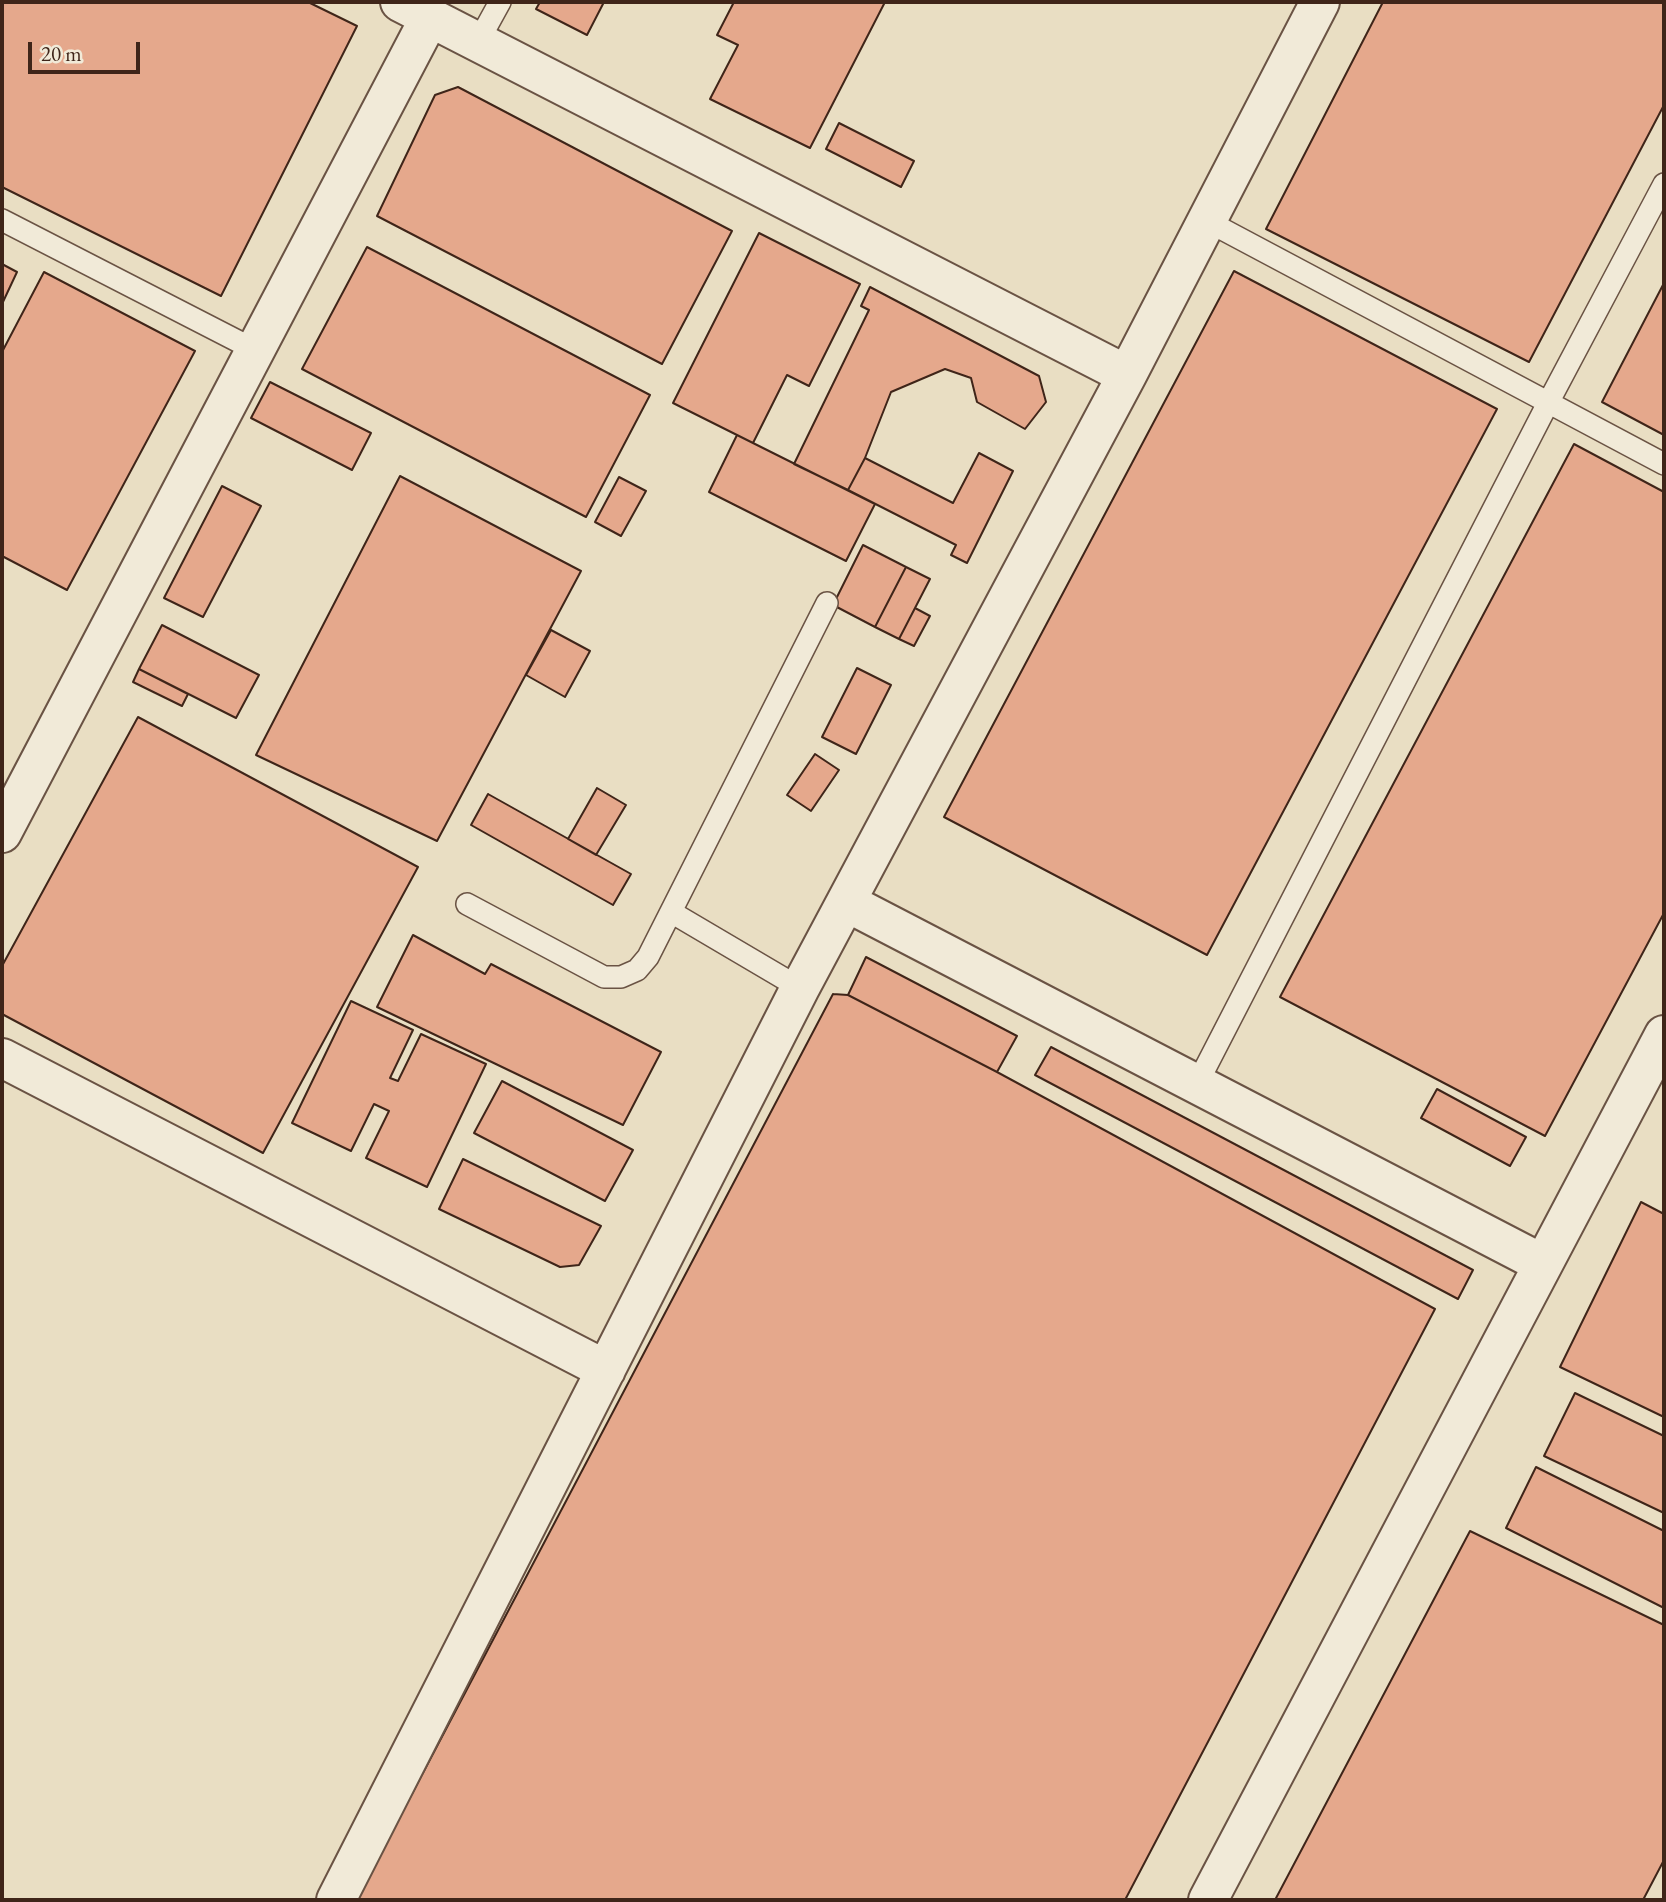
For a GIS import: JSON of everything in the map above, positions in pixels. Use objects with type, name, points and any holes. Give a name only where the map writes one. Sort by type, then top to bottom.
[{"type":"street","points":[[335,1900],[800,988],[1207,221],[1311,5]]},
{"type":"street","points":[[2,833],[255,350],[415,9],[1127,375]]},
{"type":"street","points":[[846,901],[1543,1264]]},
{"type":"street","points":[[1208,1900],[1664,1035]]},
{"type":"street","points":[[2,1058],[606,1370]]},
{"type":"lane","points":[[478,41],[500,2]]},
{"type":"lane","points":[[1197,1084],[1664,184]]},
{"type":"lane","points":[[2,220],[255,350]]},
{"type":"lane","points":[[1207,221],[1664,464]]},
{"type":"lane","points":[[467,904],[604,977],[621,977],[637,970],[648,957],[827,603]]},
{"type":"lane","points":[[671,912],[800,988]]},
{"type":"building","points":[[2,2],[308,2],[357,26],[221,296],[2,187]]},
{"type":"building","points":[[540,2],[604,2],[587,35],[536,9]]},
{"type":"building","points":[[734,2],[885,2],[810,148],[710,99],[738,45],[717,35]]},
{"type":"building","points":[[1383,2],[1664,2],[1664,105],[1529,362],[1266,229]]},
{"type":"building","points":[[458,87],[732,231],[662,364],[377,216],[435,95]]},
{"type":"building","points":[[839,123],[914,161],[901,187],[826,149]]},
{"type":"building","points":[[759,233],[860,284],[809,386],[787,375],[753,443],[673,403]]},
{"type":"building","points":[[367,247],[650,395],[586,517],[302,369]]},
{"type":"building","points":[[2,264],[17,272],[2,304]]},
{"type":"building","points":[[1234,271],[1497,409],[1207,955],[944,817]]},
{"type":"building","points":[[44,272],[195,351],[67,590],[2,556],[2,352]]},
{"type":"building","points":[[1664,283],[1664,435],[1602,402]]},
{"type":"building","points":[[870,287],[1039,376],[1046,402],[1025,429],[977,402],[971,378],[945,369],[891,392],[865,458],[848,490],[794,464],[869,310],[861,306]]},
{"type":"building","points":[[270,382],[371,433],[352,470],[251,418]]},
{"type":"building","points":[[737,435],[875,504],[846,561],[709,492]]},
{"type":"building","points":[[1574,444],[1664,492],[1664,913],[1545,1136],[1280,997]]},
{"type":"building","points":[[979,453],[1013,471],[967,563],[951,555],[956,545],[848,490],[865,458],[953,503]]},
{"type":"building","points":[[400,476],[581,571],[437,841],[256,755]]},
{"type":"building","points":[[619,477],[646,491],[621,536],[595,522]]},
{"type":"building","points":[[222,486],[261,506],[203,617],[164,598]]},
{"type":"building","points":[[863,545],[906,567],[875,627],[833,605]]},
{"type":"building","points":[[906,567],[930,579],[899,639],[875,627]]},
{"type":"building","points":[[915,608],[930,616],[914,646],[899,639]]},
{"type":"building","points":[[162,625],[259,675],[236,718],[139,669]]},
{"type":"building","points":[[551,630],[590,651],[565,697],[526,675]]},
{"type":"building","points":[[857,668],[891,685],[856,754],[822,737]]},
{"type":"building","points":[[139,669],[188,694],[182,706],[133,682]]},
{"type":"building","points":[[138,717],[418,867],[263,1153],[2,1014],[2,966]]},
{"type":"building","points":[[815,754],[839,770],[811,811],[787,795]]},
{"type":"building","points":[[597,788],[626,805],[596,855],[568,839]]},
{"type":"building","points":[[488,794],[631,874],[613,905],[471,825]]},
{"type":"building","points":[[413,935],[485,974],[491,964],[661,1052],[623,1125],[377,1007]]},
{"type":"building","points":[[866,957],[1017,1036],[997,1072],[848,995]]},
{"type":"building","points":[[833,994],[848,995],[997,1072],[1435,1309],[1125,1900],[356,1900]]},
{"type":"building","points":[[351,1001],[413,1030],[390,1078],[398,1081],[421,1034],[486,1064],[427,1187],[366,1158],[389,1111],[374,1104],[351,1151],[292,1123]]},
{"type":"building","points":[[1051,1047],[1473,1270],[1458,1299],[1035,1075]]},
{"type":"building","points":[[502,1081],[633,1150],[605,1201],[474,1133]]},
{"type":"building","points":[[1437,1089],[1526,1137],[1510,1166],[1421,1118]]},
{"type":"building","points":[[463,1159],[601,1226],[579,1265],[560,1267],[439,1209]]},
{"type":"building","points":[[1641,1202],[1664,1214],[1664,1417],[1560,1367]]},
{"type":"building","points":[[1575,1393],[1664,1436],[1664,1513],[1544,1456]]},
{"type":"building","points":[[1536,1467],[1664,1531],[1664,1608],[1506,1528]]},
{"type":"building","points":[[1470,1531],[1664,1625],[1664,1860],[1643,1900],[1275,1900]]}]
